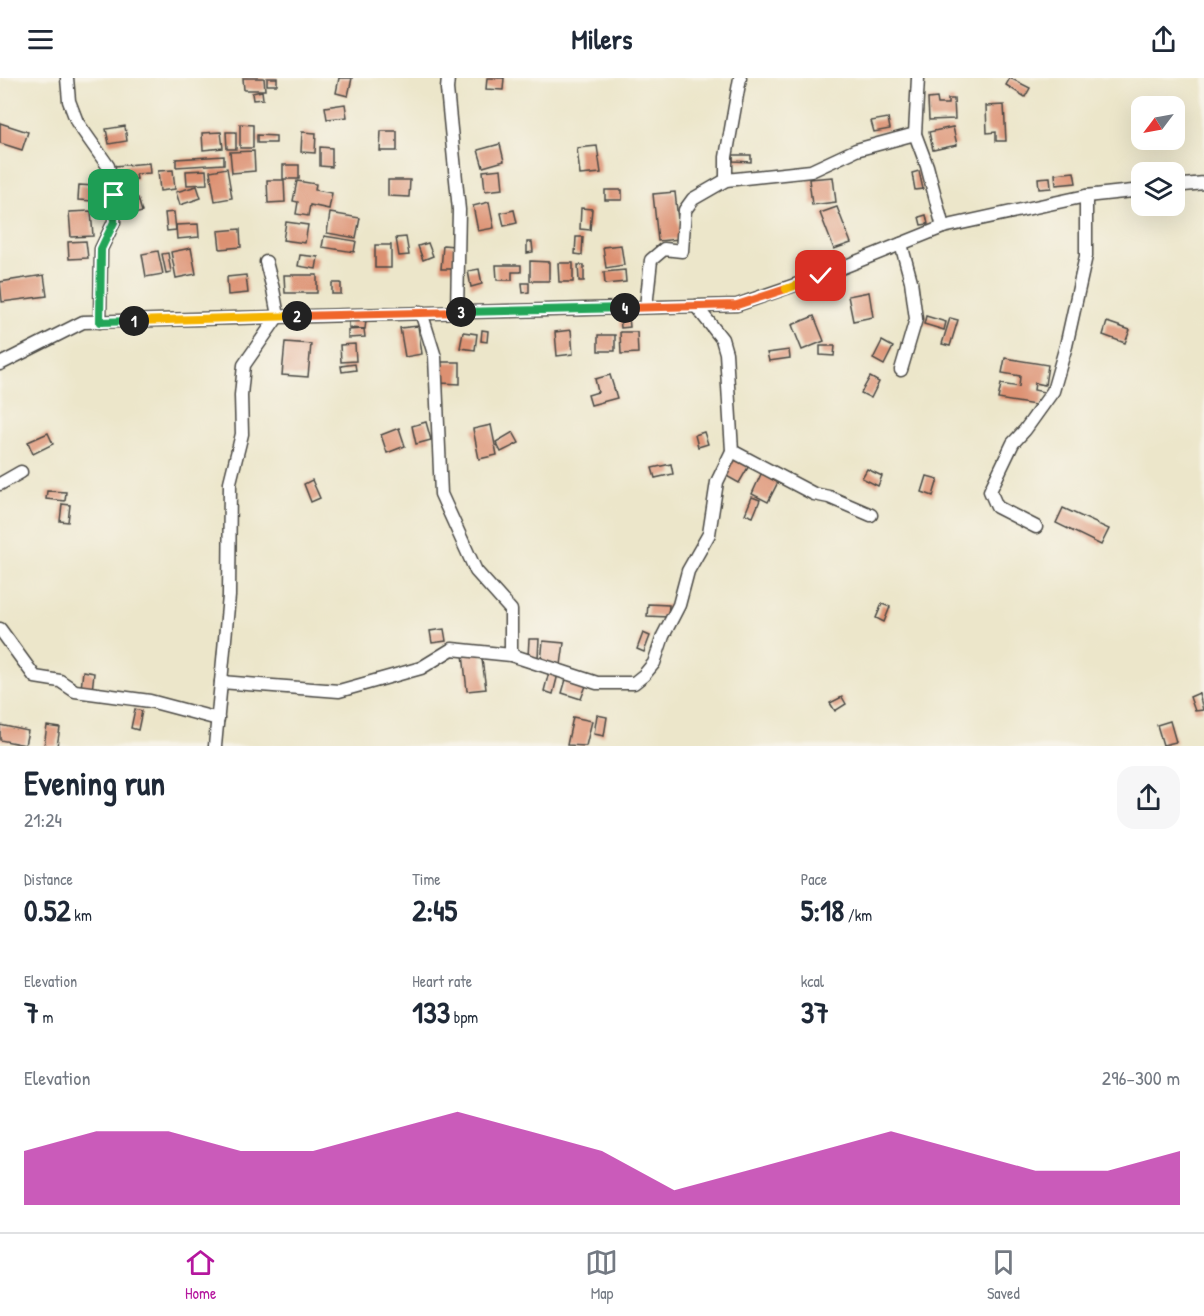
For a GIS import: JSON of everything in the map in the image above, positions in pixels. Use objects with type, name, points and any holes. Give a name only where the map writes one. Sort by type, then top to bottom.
[{"type":"street","points":[[67,78],[69,101],[77,122],[108,166],[114,195],[114,222],[101,249],[100,322]]},
{"type":"street","points":[[448,78],[447,89],[459,210],[457,312]]},
{"type":"street","points":[[726,180],[726,157],[740,78]]},
{"type":"street","points":[[918,78],[915,134],[927,166],[943,227]]},
{"type":"street","points":[[646,307],[651,260],[664,249],[682,251],[686,210],[693,199],[726,180],[811,171],[856,150],[915,134]]},
{"type":"street","points":[[1185,185],[1204,183]]},
{"type":"street","points":[[0,364],[83,322],[737,305],[821,276],[943,227],[1086,196],[1131,191]]},
{"type":"street","points":[[1036,527],[997,507],[990,491],[1013,443],[1053,391],[1066,346],[1086,256],[1086,196]]},
{"type":"street","points":[[901,244],[911,281],[916,319],[901,369]]},
{"type":"street","points":[[215,746],[229,596],[230,483],[242,434],[241,395],[244,365],[278,316],[266,262]]},
{"type":"street","points":[[221,682],[339,691],[421,669],[452,649],[511,655],[597,683],[634,683],[654,663],[663,636],[679,606],[688,571],[709,534],[717,482],[732,451],[726,353],[722,339],[696,306]]},
{"type":"street","points":[[421,312],[435,357],[441,494],[476,571],[511,610],[511,655]]},
{"type":"street","points":[[732,451],[814,494],[829,497],[871,515]]},
{"type":"street","points":[[0,484],[21,472]]},
{"type":"street","points":[[0,628],[35,677],[60,681],[75,691],[150,701],[218,719]]},
{"type":"building","points":[[243,78],[264,78],[265,90],[244,90]]},
{"type":"building","points":[[267,78],[277,78],[277,85],[267,85]]},
{"type":"building","points":[[339,78],[352,78],[348,96],[336,93]]},
{"type":"building","points":[[487,78],[504,78],[503,90],[486,89]]},
{"type":"building","points":[[1010,78],[1030,88],[1025,97],[1006,85]]},
{"type":"building","points":[[262,91],[263,99],[253,100],[252,93]]},
{"type":"building","points":[[937,98],[938,104],[948,104],[948,99],[954,99],[955,119],[929,120],[928,99]]},
{"type":"building","points":[[345,104],[347,117],[327,119],[325,107]]},
{"type":"building","points":[[1004,105],[1006,141],[996,141],[996,132],[987,133],[986,106]]},
{"type":"building","points":[[888,118],[890,129],[874,132],[871,121]]},
{"type":"building","points":[[0,123],[28,132],[22,150],[0,143]]},
{"type":"building","points":[[240,124],[253,125],[253,148],[240,148]]},
{"type":"building","points":[[125,126],[127,141],[109,144],[106,129]]},
{"type":"building","points":[[953,127],[957,145],[933,150],[929,132]]},
{"type":"building","points":[[381,131],[397,131],[397,151],[380,151]]},
{"type":"building","points":[[221,132],[223,148],[203,150],[202,133]]},
{"type":"building","points":[[226,132],[236,132],[236,149],[227,149]]},
{"type":"building","points":[[302,132],[316,133],[315,153],[301,152]]},
{"type":"building","points":[[257,135],[276,136],[276,143],[257,143]]},
{"type":"building","points":[[500,144],[504,161],[483,167],[478,150]]},
{"type":"building","points":[[597,146],[601,173],[580,175],[577,148]]},
{"type":"building","points":[[320,147],[332,148],[332,167],[320,166]]},
{"type":"building","points":[[254,151],[255,171],[232,173],[230,152]]},
{"type":"building","points":[[733,155],[751,155],[751,162],[733,161]]},
{"type":"building","points":[[224,156],[224,164],[176,167],[176,159]]},
{"type":"building","points":[[149,163],[150,173],[136,174],[137,179],[117,181],[115,166]]},
{"type":"building","points":[[283,165],[299,165],[299,179],[283,179]]},
{"type":"building","points":[[227,168],[232,198],[215,201],[210,171]]},
{"type":"building","points":[[501,169],[503,189],[485,191],[483,171]]},
{"type":"building","points":[[173,170],[175,189],[160,191],[158,171]]},
{"type":"building","points":[[206,170],[207,184],[187,185],[186,171]]},
{"type":"building","points":[[919,171],[923,189],[915,190],[912,173]]},
{"type":"building","points":[[1074,172],[1076,183],[1056,185],[1055,174]]},
{"type":"building","points":[[833,177],[836,202],[812,205],[809,179]]},
{"type":"building","points":[[1050,177],[1051,188],[1039,189],[1038,178]]},
{"type":"building","points":[[267,180],[284,180],[285,202],[268,203]]},
{"type":"building","points":[[388,180],[410,180],[409,197],[388,196]]},
{"type":"building","points":[[297,181],[316,184],[315,190],[332,193],[329,209],[310,205],[308,216],[296,214],[298,202],[293,201]]},
{"type":"building","points":[[79,185],[94,186],[93,201],[78,200]]},
{"type":"building","points":[[197,186],[201,198],[180,205],[176,192]]},
{"type":"building","points":[[605,190],[622,190],[622,200],[605,200]]},
{"type":"building","points":[[675,192],[680,239],[658,241],[653,194]]},
{"type":"building","points":[[138,198],[142,212],[127,216],[124,202]]},
{"type":"building","points":[[489,202],[494,228],[478,231],[473,206]]},
{"type":"building","points":[[837,207],[851,243],[834,249],[820,213]]},
{"type":"building","points":[[581,208],[592,209],[590,230],[580,229]]},
{"type":"building","points":[[514,210],[517,223],[504,226],[501,213]]},
{"type":"building","points":[[91,211],[93,236],[71,237],[69,212]]},
{"type":"building","points":[[174,212],[176,230],[167,231],[165,213]]},
{"type":"building","points":[[330,213],[360,218],[356,238],[327,233]]},
{"type":"building","points":[[926,215],[928,224],[921,225],[919,217]]},
{"type":"building","points":[[286,222],[308,225],[305,243],[283,240]]},
{"type":"building","points":[[198,224],[199,237],[177,239],[176,225]]},
{"type":"building","points":[[240,229],[241,247],[220,249],[218,231]]},
{"type":"building","points":[[324,236],[356,241],[354,252],[322,247]]},
{"type":"building","points":[[406,237],[409,255],[399,256],[396,238]]},
{"type":"building","points":[[576,237],[583,237],[582,255],[575,254]]},
{"type":"building","points":[[86,241],[88,258],[69,259],[68,242]]},
{"type":"building","points":[[527,242],[532,242],[533,252],[527,253]]},
{"type":"building","points":[[428,243],[433,256],[423,260],[418,246]]},
{"type":"building","points":[[375,245],[391,245],[391,268],[375,268]]},
{"type":"building","points":[[443,245],[454,246],[453,269],[441,269]]},
{"type":"building","points":[[621,245],[624,265],[606,268],[603,247]]},
{"type":"building","points":[[191,248],[196,274],[176,278],[171,252]]},
{"type":"building","points":[[158,251],[163,274],[146,277],[142,254]]},
{"type":"building","points":[[168,253],[171,272],[166,273],[162,254]]},
{"type":"building","points":[[300,255],[318,257],[316,269],[298,266]]},
{"type":"building","points":[[530,261],[549,262],[549,281],[530,281]]},
{"type":"building","points":[[558,263],[573,263],[573,282],[559,282]]},
{"type":"building","points":[[496,265],[521,265],[521,272],[512,272],[512,280],[497,280]]},
{"type":"building","points":[[578,265],[584,265],[584,281],[579,281]]},
{"type":"building","points":[[479,269],[482,284],[471,287],[468,271]]},
{"type":"building","points":[[625,270],[626,282],[605,284],[604,272]]},
{"type":"building","points":[[44,275],[47,296],[2,302],[0,282]]},
{"type":"building","points":[[246,275],[248,293],[228,295],[227,277]]},
{"type":"building","points":[[284,275],[317,275],[317,293],[285,293]]},
{"type":"building","points":[[332,283],[341,283],[341,294],[332,294]]},
{"type":"building","points":[[522,283],[529,283],[529,292],[523,293]]},
{"type":"building","points":[[869,292],[873,317],[853,321],[848,296]]},
{"type":"building","points":[[814,316],[824,341],[802,350],[792,325]]},
{"type":"building","points":[[926,316],[946,322],[944,330],[924,324]]},
{"type":"building","points":[[629,317],[630,327],[621,328],[620,318]]},
{"type":"building","points":[[950,318],[958,320],[950,346],[942,344]]},
{"type":"building","points":[[349,319],[366,320],[365,329],[349,328]]},
{"type":"building","points":[[1107,322],[1130,330],[1125,343],[1103,335]]},
{"type":"building","points":[[418,326],[422,354],[405,357],[400,328]]},
{"type":"building","points":[[364,329],[365,337],[348,338],[348,330]]},
{"type":"building","points":[[482,330],[488,331],[487,342],[481,341]]},
{"type":"building","points":[[571,330],[573,354],[557,356],[555,332]]},
{"type":"building","points":[[463,332],[477,334],[475,350],[460,348]]},
{"type":"building","points":[[620,332],[637,332],[638,353],[621,354]]},
{"type":"building","points":[[598,335],[615,335],[615,351],[598,351]]},
{"type":"building","points":[[882,341],[893,347],[884,365],[873,359]]},
{"type":"building","points":[[285,342],[311,344],[308,377],[282,375]]},
{"type":"building","points":[[355,344],[356,361],[341,362],[340,345]]},
{"type":"building","points":[[820,346],[835,346],[834,356],[820,355]]},
{"type":"building","points":[[789,350],[790,358],[769,361],[767,353]]},
{"type":"building","points":[[1005,358],[1048,365],[1045,385],[1035,383],[1034,390],[1044,392],[1041,406],[998,399],[1001,384],[1019,387],[1020,376],[1002,373]]},
{"type":"building","points":[[441,362],[460,362],[460,384],[441,383]]},
{"type":"building","points":[[355,364],[356,370],[342,372],[341,366]]},
{"type":"building","points":[[610,375],[617,398],[591,405],[588,395],[598,392],[595,379]]},
{"type":"building","points":[[870,377],[879,382],[871,398],[861,393]]},
{"type":"building","points":[[426,422],[431,440],[416,444],[412,426]]},
{"type":"building","points":[[491,425],[497,455],[479,459],[473,429]]},
{"type":"building","points":[[399,428],[405,446],[387,453],[381,435]]},
{"type":"building","points":[[513,432],[519,443],[501,452],[496,442]]},
{"type":"building","points":[[704,432],[708,444],[698,447],[695,435]]},
{"type":"building","points":[[48,433],[53,444],[33,454],[28,442]]},
{"type":"building","points":[[734,455],[750,464],[739,483],[723,474]]},
{"type":"building","points":[[671,464],[673,474],[655,478],[652,468]]},
{"type":"building","points":[[867,469],[882,476],[878,486],[862,478]]},
{"type":"building","points":[[762,472],[779,480],[768,502],[752,494]]},
{"type":"building","points":[[927,476],[938,479],[933,496],[922,492]]},
{"type":"building","points":[[312,480],[320,498],[311,502],[304,484]]},
{"type":"building","points":[[47,491],[66,492],[65,501],[46,499]]},
{"type":"building","points":[[752,497],[760,500],[753,517],[745,514]]},
{"type":"building","points":[[62,504],[70,505],[68,522],[60,521]]},
{"type":"building","points":[[1063,508],[1109,529],[1101,545],[1056,523]]},
{"type":"building","points":[[648,604],[669,605],[668,617],[647,616]]},
{"type":"building","points":[[882,604],[890,607],[884,622],[876,618]]},
{"type":"building","points":[[444,629],[446,641],[432,643],[430,631]]},
{"type":"building","points":[[643,633],[650,636],[644,652],[637,649]]},
{"type":"building","points":[[529,639],[539,639],[538,658],[528,657]]},
{"type":"building","points":[[543,641],[564,643],[561,665],[541,662]]},
{"type":"building","points":[[481,652],[486,689],[467,691],[463,654]]},
{"type":"building","points":[[83,671],[94,673],[92,691],[81,689]]},
{"type":"building","points":[[549,672],[558,674],[553,694],[544,691]]},
{"type":"building","points":[[567,676],[587,683],[581,699],[562,693]]},
{"type":"building","points":[[1199,693],[1203,710],[1195,711],[1190,697]]},
{"type":"building","points":[[842,697],[846,704],[835,711],[830,703]]},
{"type":"building","points":[[135,709],[142,711],[138,730],[131,728]]},
{"type":"building","points":[[597,715],[607,717],[604,736],[594,734]]},
{"type":"building","points":[[573,717],[592,721],[586,746],[567,745]]},
{"type":"building","points":[[1170,721],[1176,742],[1163,745],[1157,725]]},
{"type":"building","points":[[0,725],[28,731],[25,745],[0,740]]},
{"type":"building","points":[[47,726],[60,728],[57,746],[44,746]]},
{"type":"route","points":[[114,195],[114,222],[101,249],[100,322],[737,305],[821,276]]}]
